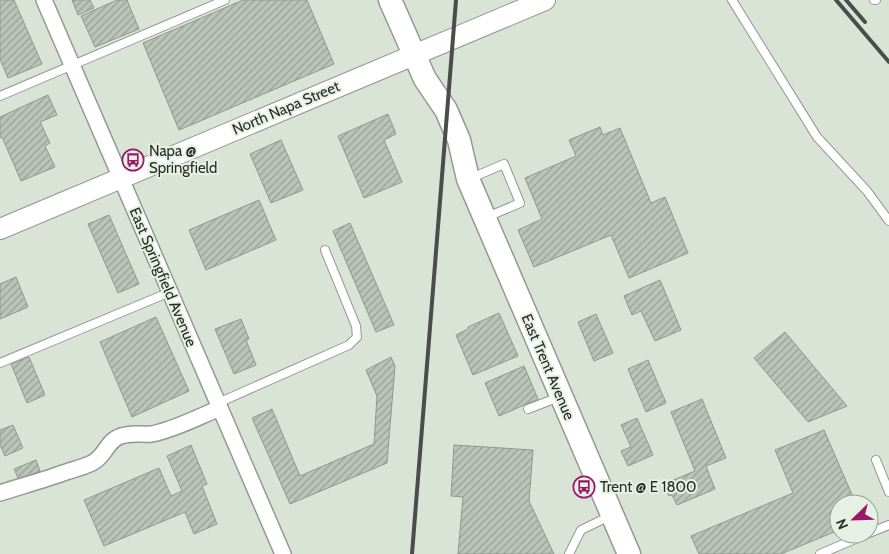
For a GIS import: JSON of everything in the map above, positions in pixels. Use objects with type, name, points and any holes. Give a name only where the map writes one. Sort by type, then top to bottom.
[{"type":"main road","name":"East Trent Avenue","points":[[390,0],[425,78],[446,110],[459,140],[468,179],[629,554]]},
{"type":"main road","name":"North Napa Street","points":[[0,229],[545,0]]},
{"type":"street","name":"East Springfield Avenue","points":[[44,0],[283,554]]},
{"type":"street","points":[[0,493],[91,464],[103,456],[107,445],[113,439],[124,434],[150,434],[168,429],[219,406]]},
{"type":"lane","points":[[0,96],[225,0]]},
{"type":"lane","points":[[732,0],[818,137],[867,191],[889,221]]},
{"type":"lane","points":[[468,179],[504,164],[520,202],[485,218]]},
{"type":"lane","points":[[219,406],[349,345],[357,337],[356,326],[325,250]]},
{"type":"lane","points":[[0,364],[170,292]]},
{"type":"lane","points":[[528,409],[561,396]]},
{"type":"lane","points":[[876,460],[889,492]]},
{"type":"lane","points":[[568,554],[581,530],[612,516]]},
{"type":"lane","points":[[820,554],[844,544]]},
{"type":"building","points":[[0,0],[14,0],[42,64],[8,78],[0,59]]},
{"type":"building","points":[[72,0],[90,0],[94,8],[78,15]]},
{"type":"building","points":[[117,0],[127,0],[139,29],[95,47],[81,16]]},
{"type":"building","points":[[243,0],[307,0],[334,64],[179,130],[143,43]]},
{"type":"building","points":[[48,95],[57,115],[40,122],[50,143],[45,146],[55,167],[21,181],[2,137],[0,138],[0,117]]},
{"type":"building","points":[[388,114],[396,134],[384,140],[402,182],[364,198],[338,136]]},
{"type":"building","points":[[600,127],[603,135],[620,128],[651,203],[665,197],[688,253],[629,278],[611,235],[534,267],[518,230],[542,219],[525,178],[576,156],[569,140]]},
{"type":"building","points":[[281,140],[303,190],[271,203],[250,154]]},
{"type":"building","points":[[259,200],[276,240],[206,270],[189,230]]},
{"type":"building","points":[[109,215],[139,284],[118,293],[88,224]]},
{"type":"building","points":[[350,223],[394,325],[376,332],[333,231]]},
{"type":"building","points":[[16,277],[28,307],[0,319],[0,284]]},
{"type":"building","points":[[660,280],[681,330],[655,341],[641,311],[632,315],[624,296]]},
{"type":"building","points":[[499,313],[518,356],[473,375],[456,335],[468,329],[468,327]]},
{"type":"building","points":[[596,314],[613,353],[594,361],[578,322]]},
{"type":"building","points":[[156,317],[189,391],[132,417],[100,342]]},
{"type":"building","points":[[241,319],[249,339],[246,340],[256,365],[234,374],[215,329]]},
{"type":"building","points":[[785,332],[847,406],[808,422],[754,358]]},
{"type":"building","points":[[29,357],[45,395],[27,403],[11,364]]},
{"type":"building","points":[[391,357],[395,366],[387,463],[290,504],[252,418],[272,409],[300,476],[374,444],[377,396],[366,370]]},
{"type":"building","points":[[648,360],[666,403],[646,412],[628,369]]},
{"type":"building","points":[[524,366],[538,399],[499,416],[485,383]]},
{"type":"building","points":[[702,399],[726,458],[706,466],[715,489],[677,505],[672,495],[669,496],[664,484],[695,471],[671,412]]},
{"type":"building","points":[[637,418],[653,455],[628,466],[621,451],[631,447],[621,425]]},
{"type":"building","points":[[13,425],[23,448],[5,456],[0,445],[0,430]]},
{"type":"building","points":[[824,430],[852,494],[829,494],[829,534],[781,554],[699,554],[691,536],[793,493],[775,450]]},
{"type":"building","points":[[191,445],[207,484],[202,486],[217,524],[194,534],[185,512],[104,546],[84,500],[159,468],[171,496],[182,491],[167,456]]},
{"type":"building","points":[[454,445],[533,450],[529,501],[554,554],[458,554],[463,497],[451,496]]},
{"type":"building","points":[[36,460],[40,471],[19,480],[14,469]]},
{"type":"railway","points":[[412,554],[456,0]]},
{"type":"railway","points":[[836,0],[889,62]]},
{"type":"railway","points":[[846,0],[865,22]]},
{"type":"place","name":"Napa @ Springfield","points":[[133,160]]},
{"type":"place","name":"Trent @ E 1800","points":[[584,487]]}]
